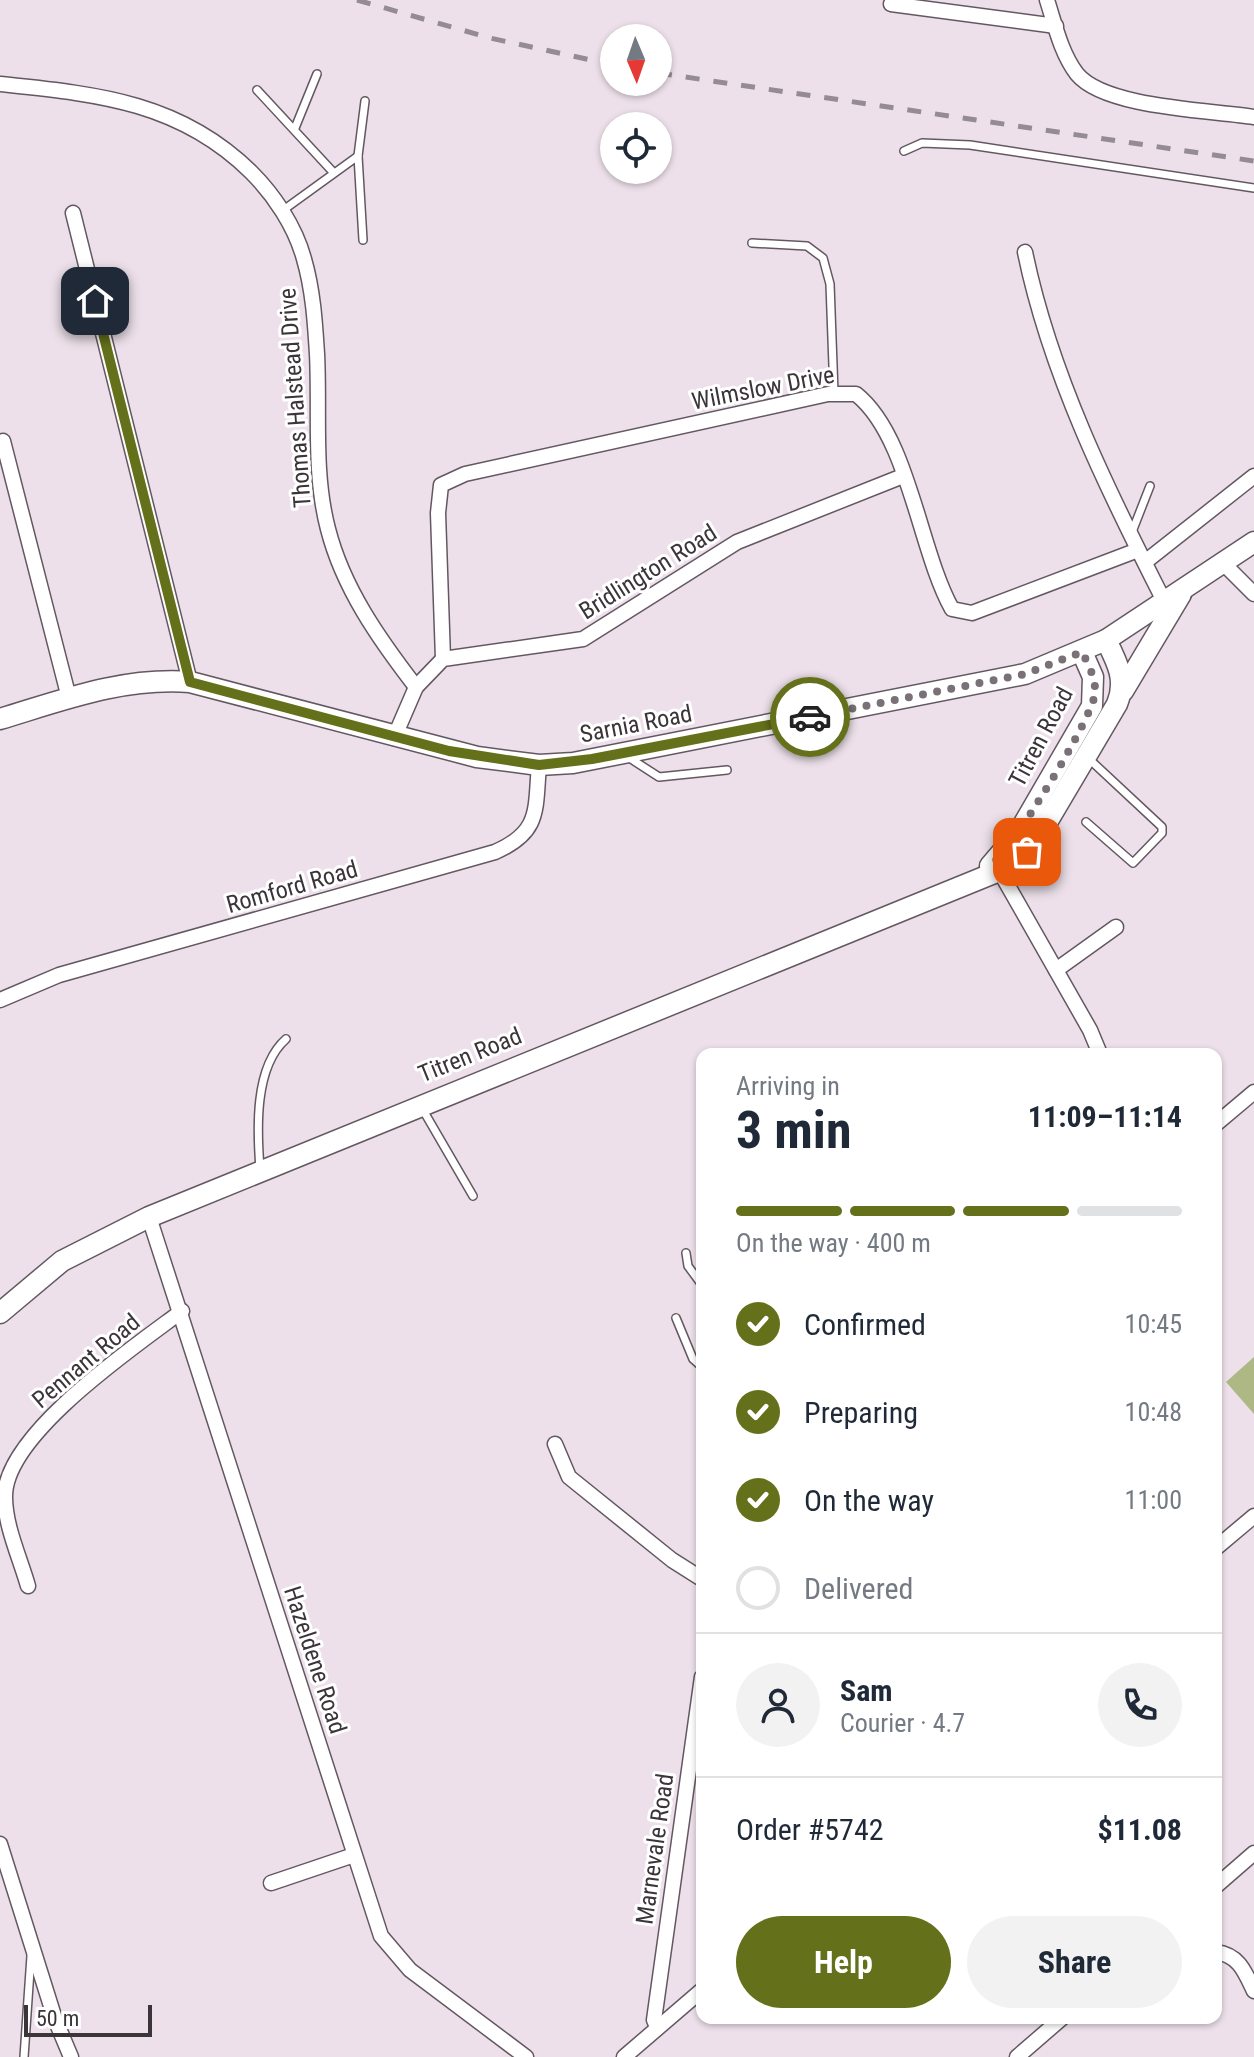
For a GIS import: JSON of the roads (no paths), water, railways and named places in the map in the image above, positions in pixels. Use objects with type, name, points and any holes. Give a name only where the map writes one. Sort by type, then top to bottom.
[{"type":"street","points":[[1047,0],[1067,59],[1079,76],[1095,89],[1123,97],[1254,117]]},
{"type":"street","points":[[891,4],[1056,26]]},
{"type":"street","name":"Thomas Halstead Drive","points":[[0,84],[123,101],[192,126],[237,159],[264,184],[282,211],[303,255],[310,283],[317,360],[317,459],[328,528],[353,593],[416,687]]},
{"type":"street","points":[[73,213],[190,682]]},
{"type":"street","points":[[1025,252],[1042,324],[1131,534],[1164,601]]},
{"type":"street","name":"Wilmslow Drive","points":[[443,659],[438,513],[441,485],[465,474],[834,393],[856,394],[865,401],[892,447],[952,609],[972,613],[1142,556]]},
{"type":"street","points":[[3,441],[69,698]]},
{"type":"street","name":"Bridlington Road","points":[[443,659],[583,639],[737,542],[903,476]]},
{"type":"street","points":[[1142,556],[1254,476]]},
{"type":"street","name":"Sarnia Road","points":[[0,719],[137,682],[190,682],[394,738],[477,757],[539,765],[623,753],[1025,674],[1106,640],[1254,542]]},
{"type":"street","points":[[1221,561],[1254,594]]},
{"type":"street","name":"Titren Road","points":[[0,1313],[62,1261],[149,1217],[997,867],[1036,841],[1185,587]]},
{"type":"street","points":[[1106,640],[1122,676],[1123,691]]},
{"type":"street","name":"Titren Road","points":[[997,867],[1092,706],[1093,677],[1082,652]]},
{"type":"street","points":[[394,738],[416,687],[443,659]]},
{"type":"street","name":"Romford Road","points":[[0,1000],[59,975],[495,852],[524,836],[532,827],[539,765]]},
{"type":"street","points":[[997,867],[1097,1048]]},
{"type":"street","points":[[1056,970],[1116,927]]},
{"type":"street","points":[[1222,1119],[1254,1092]]},
{"type":"street","name":"Hazeldene Road","points":[[149,1217],[182,1311],[381,1936],[395,1955],[526,2057]]},
{"type":"street","name":"Pennant Road","points":[[28,1586],[4,1497],[14,1460],[31,1437],[112,1364],[182,1311]]},
{"type":"street","points":[[555,1444],[569,1477],[672,1560],[696,1575]]},
{"type":"street","points":[[1222,1543],[1254,1516]]},
{"type":"street","name":"Marnevale Road","points":[[657,2027],[654,2020],[666,1918],[696,1717]]},
{"type":"street","points":[[0,1844],[55,2019],[71,2057]]},
{"type":"street","points":[[1222,1881],[1254,1853]]},
{"type":"street","points":[[271,1883],[354,1855]]},
{"type":"street","points":[[1222,1953],[1233,1956],[1245,1970],[1254,1991]]},
{"type":"street","points":[[624,2057],[696,1995]]},
{"type":"street","points":[[1017,2057],[1055,2024]]},
{"type":"lane","points":[[295,128],[317,74]]},
{"type":"lane","points":[[257,90],[333,172]]},
{"type":"lane","points":[[363,240],[358,156],[365,101]]},
{"type":"lane","points":[[904,151],[922,143],[970,145],[1254,188]]},
{"type":"lane","points":[[282,211],[358,156]]},
{"type":"lane","points":[[752,243],[807,246],[823,258],[830,284],[834,393]]},
{"type":"lane","points":[[1131,534],[1150,486]]},
{"type":"lane","points":[[623,753],[659,777],[727,770]]},
{"type":"lane","points":[[1086,756],[1162,827],[1162,833],[1133,863],[1086,822]]},
{"type":"lane","points":[[260,1171],[259,1123],[268,1068],[273,1053],[286,1039]]},
{"type":"lane","points":[[420,1104],[473,1196]]},
{"type":"lane","points":[[686,1253],[688,1266],[696,1277]]},
{"type":"lane","points":[[676,1318],[696,1362]]},
{"type":"lane","points":[[24,2057],[32,1946]]},
{"type":"railway","points":[[357,0],[490,38],[600,62]]},
{"type":"railway","points":[[672,75],[1254,161]]}]
